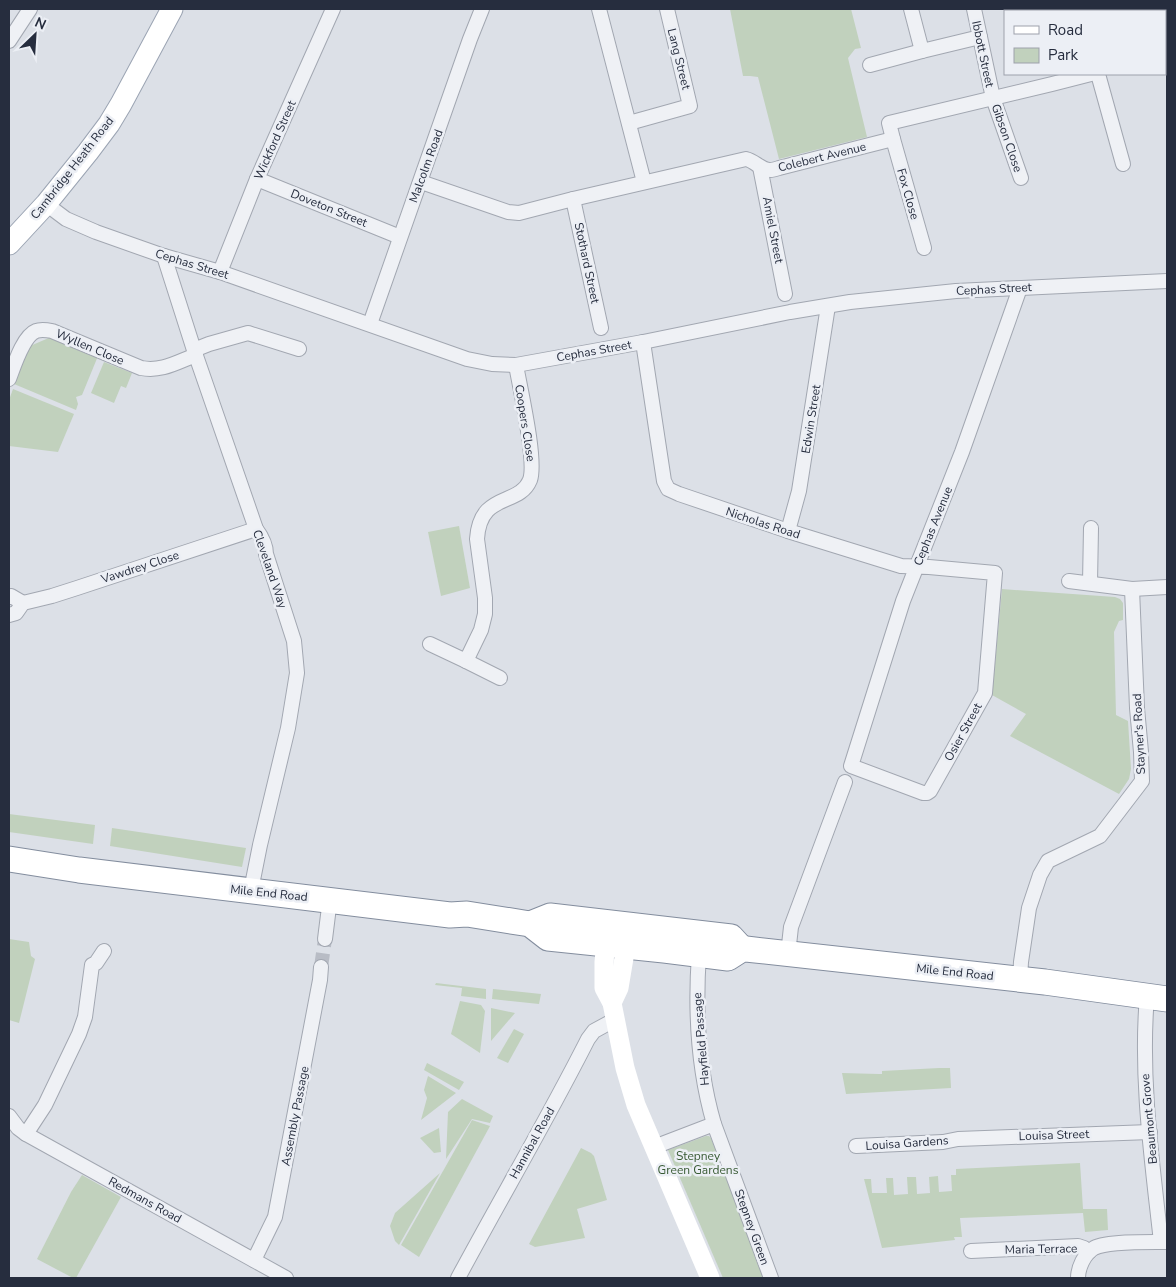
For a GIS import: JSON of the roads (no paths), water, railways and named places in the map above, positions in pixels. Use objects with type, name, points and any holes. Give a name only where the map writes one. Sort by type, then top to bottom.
[{"type":"highway","name":"Mile End Road","points":[[9,859],[79,870],[450,915],[467,914],[530,924],[550,916],[698,954],[728,958],[742,949],[1020,979],[1157,997]]},
{"type":"highway","name":"Mile End Road","points":[[617,934],[731,937],[742,949]]},
{"type":"main road","name":"Cambridge Heath Road","points":[[9,244],[46,204],[109,124],[172,9]]},
{"type":"main road","points":[[617,934],[619,988],[614,1011],[625,1068],[636,1105],[710,1278]]},
{"type":"street","points":[[9,41],[30,9]]},
{"type":"street","name":"Wickford Street","points":[[220,272],[257,179],[333,9]]},
{"type":"street","name":"Malcolm Road","points":[[370,324],[482,9]]},
{"type":"street","points":[[599,9],[644,182]]},
{"type":"street","name":"Lang Street","points":[[629,123],[690,106],[667,9]]},
{"type":"street","points":[[911,9],[922,51]]},
{"type":"street","name":"Ibbott Street","points":[[974,9],[993,98]]},
{"type":"street","points":[[870,65],[980,37]]},
{"type":"street","points":[[893,139],[889,124],[1087,75]]},
{"type":"street","points":[[1098,75],[1123,164]]},
{"type":"street","name":"Gibson Close","points":[[993,98],[1021,178]]},
{"type":"street","name":"Colebert Avenue","points":[[421,182],[508,212],[519,213],[573,198],[746,159],[752,160],[760,167],[769,170],[893,139]]},
{"type":"street","name":"Fox Close","points":[[893,139],[924,248]]},
{"type":"street","name":"Amiel Street","points":[[760,167],[785,294]]},
{"type":"street","name":"Doveton Street","points":[[257,179],[400,237]]},
{"type":"street","name":"Stothard Street","points":[[573,198],[601,328]]},
{"type":"street","name":"Cephas Street","points":[[46,204],[70,222],[164,256],[220,272],[467,359],[492,364],[516,365],[850,302],[936,293],[1167,281]]},
{"type":"street","name":"Cleveland Way","points":[[164,256],[195,353],[256,529],[266,549],[266,554],[291,628],[296,654],[297,682],[251,890]]},
{"type":"street","name":"Cephas Avenue","points":[[851,766],[900,610],[962,452],[1020,288]]},
{"type":"street","name":"Edwin Street","points":[[788,531],[799,491],[828,306]]},
{"type":"street","name":"Wyllen Close","points":[[9,379],[29,336],[35,331],[42,330],[52,331],[150,370],[160,369],[195,353],[208,344],[248,332],[299,349]]},
{"type":"street","name":"Nicholas Road","points":[[643,342],[664,482],[668,489],[788,531],[901,566],[994,574],[994,586]]},
{"type":"street","name":"Coopers Close","points":[[466,661],[481,630],[485,614],[477,529],[481,518],[487,510],[521,491],[531,478],[530,446],[516,365]]},
{"type":"street","points":[[1090,583],[1091,528]]},
{"type":"street","name":"Vawdrey Close","points":[[9,615],[16,612],[23,603],[60,593],[256,529]]},
{"type":"street","points":[[1070,581],[1132,589],[1167,587]]},
{"type":"street","name":"Osier Street","points":[[851,766],[923,793],[930,791],[985,693],[994,586]]},
{"type":"street","name":"Stayner's Road","points":[[1020,979],[1029,908],[1040,875],[1048,861],[1100,836],[1142,781],[1132,589]]},
{"type":"street","points":[[9,596],[23,603]]},
{"type":"street","points":[[430,644],[500,678]]},
{"type":"street","points":[[788,954],[791,926],[844,782]]},
{"type":"street","points":[[324,939],[330,899]]},
{"type":"street","points":[[26,1134],[45,1105],[79,1034],[85,1017],[92,965],[96,963],[104,951]]},
{"type":"street","name":"Hayfield Passage","points":[[698,954],[697,991],[701,1058],[705,1090],[714,1124]]},
{"type":"street","name":"Assembly Passage","points":[[254,1260],[276,1217],[321,967]]},
{"type":"street","name":"Beaumont Grove","points":[[1157,997],[1144,1023],[1144,1073],[1164,1242]]},
{"type":"street","name":"Hannibal Road","points":[[458,1278],[561,1092],[588,1039],[614,1011]]},
{"type":"street","name":"Redmans Road","points":[[9,1117],[26,1134],[286,1278]]},
{"type":"street","points":[[654,1148],[714,1124]]},
{"type":"street","name":"Stepney Green","points":[[714,1124],[771,1278]]},
{"type":"street","name":"Louisa Street","points":[[958,1139],[1150,1132]]},
{"type":"street","name":"Louisa Gardens","points":[[856,1146],[943,1142],[958,1139]]},
{"type":"street","name":"Maria Terrace","points":[[971,1251],[1078,1246],[1088,1252],[1105,1245],[1164,1242]]},
{"type":"street","points":[[1078,1278],[1080,1267],[1088,1252]]},
{"type":"tunnel","points":[[321,967],[325,939]]},
{"type":"park label","name":"Stepney Green Gardens","points":[[698,1163]]}]
